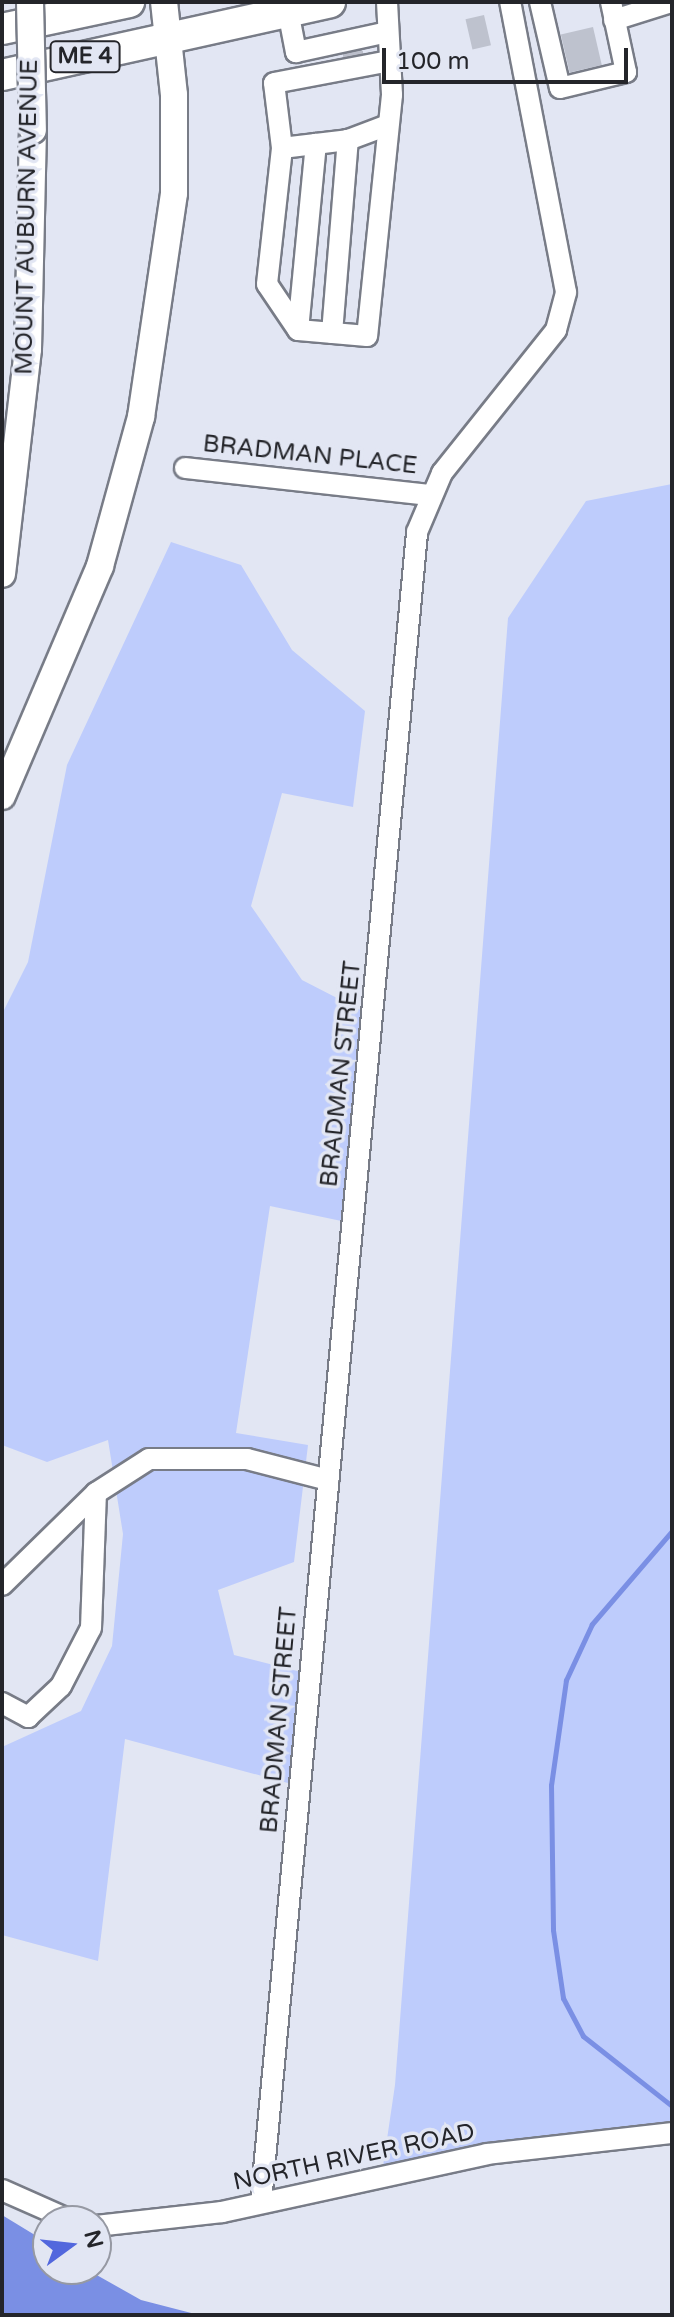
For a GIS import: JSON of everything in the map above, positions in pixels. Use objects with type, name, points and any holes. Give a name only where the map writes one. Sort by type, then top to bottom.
[{"type":"highway","name":"ME 4","points":[[2,29],[129,2]]},
{"type":"highway","name":"ME 4","points":[[2,75],[330,2]]},
{"type":"main road","name":"MOUNT AUBURN AVENUE","points":[[2,574],[28,349],[33,130],[30,2]]},
{"type":"main road","points":[[2,796],[79,622],[125,485],[171,245],[174,95],[164,2]]},
{"type":"main road","points":[[174,95],[196,43],[217,26]]},
{"type":"street","points":[[298,330],[367,336],[388,125],[384,49],[387,2]]},
{"type":"street","name":"BRADMAN STREET","points":[[261,2202],[409,602],[429,495],[556,330],[566,292],[510,2]]},
{"type":"street","points":[[540,2],[560,88],[626,72],[612,11],[671,2]]},
{"type":"street","points":[[288,11],[300,67]]},
{"type":"street","points":[[300,67],[384,49]]},
{"type":"street","points":[[298,330],[267,284],[282,148],[274,83],[300,67],[384,49]]},
{"type":"street","points":[[300,67],[344,60]]},
{"type":"street","points":[[282,148],[348,140],[388,125]]},
{"type":"street","points":[[332,333],[348,140]]},
{"type":"street","points":[[298,330],[316,144]]},
{"type":"street","name":"BRADMAN PLACE","points":[[185,468],[429,495]]},
{"type":"street","points":[[2,1585],[96,1493],[149,1459],[247,1459],[328,1480]]},
{"type":"street","points":[[2,1703],[28,1717],[61,1686],[91,1628],[96,1493]]},
{"type":"street","name":"NORTH RIVER ROAD","points":[[112,2225],[154,2223],[487,2154],[672,2133]]},
{"type":"street","points":[[2,2190],[36,2205]]},
{"type":"shaded area","points":[[672,484],[672,2137],[382,2173],[395,2085],[508,618],[586,501]]},
{"type":"shaded area","points":[[171,542],[241,565],[292,650],[365,711],[353,807],[282,793],[251,906],[302,980],[372,1016],[351,1223],[270,1206],[236,1433],[308,1445],[294,1562],[218,1590],[234,1655],[309,1674],[299,1786],[125,1739],[98,1961],[2,1935],[2,1747],[81,1711],[112,1646],[123,1534],[108,1440],[47,1462],[2,1445],[2,1014],[28,962],[67,765]]},
{"type":"water","points":[[2,2215],[32,2233],[32,2285],[112,2284],[141,2300],[199,2315],[2,2315]]},
{"type":"building","points":[[484,15],[491,45],[472,49],[465,19]]},
{"type":"building","points":[[593,27],[602,65],[570,72],[561,34]]},
{"type":"waterway","points":[[672,1531],[592,1624],[566,1680],[551,1785],[553,1930],[563,1998],[583,2036],[672,2106]]},
{"type":"tunnel","points":[[344,60],[370,54]]}]
